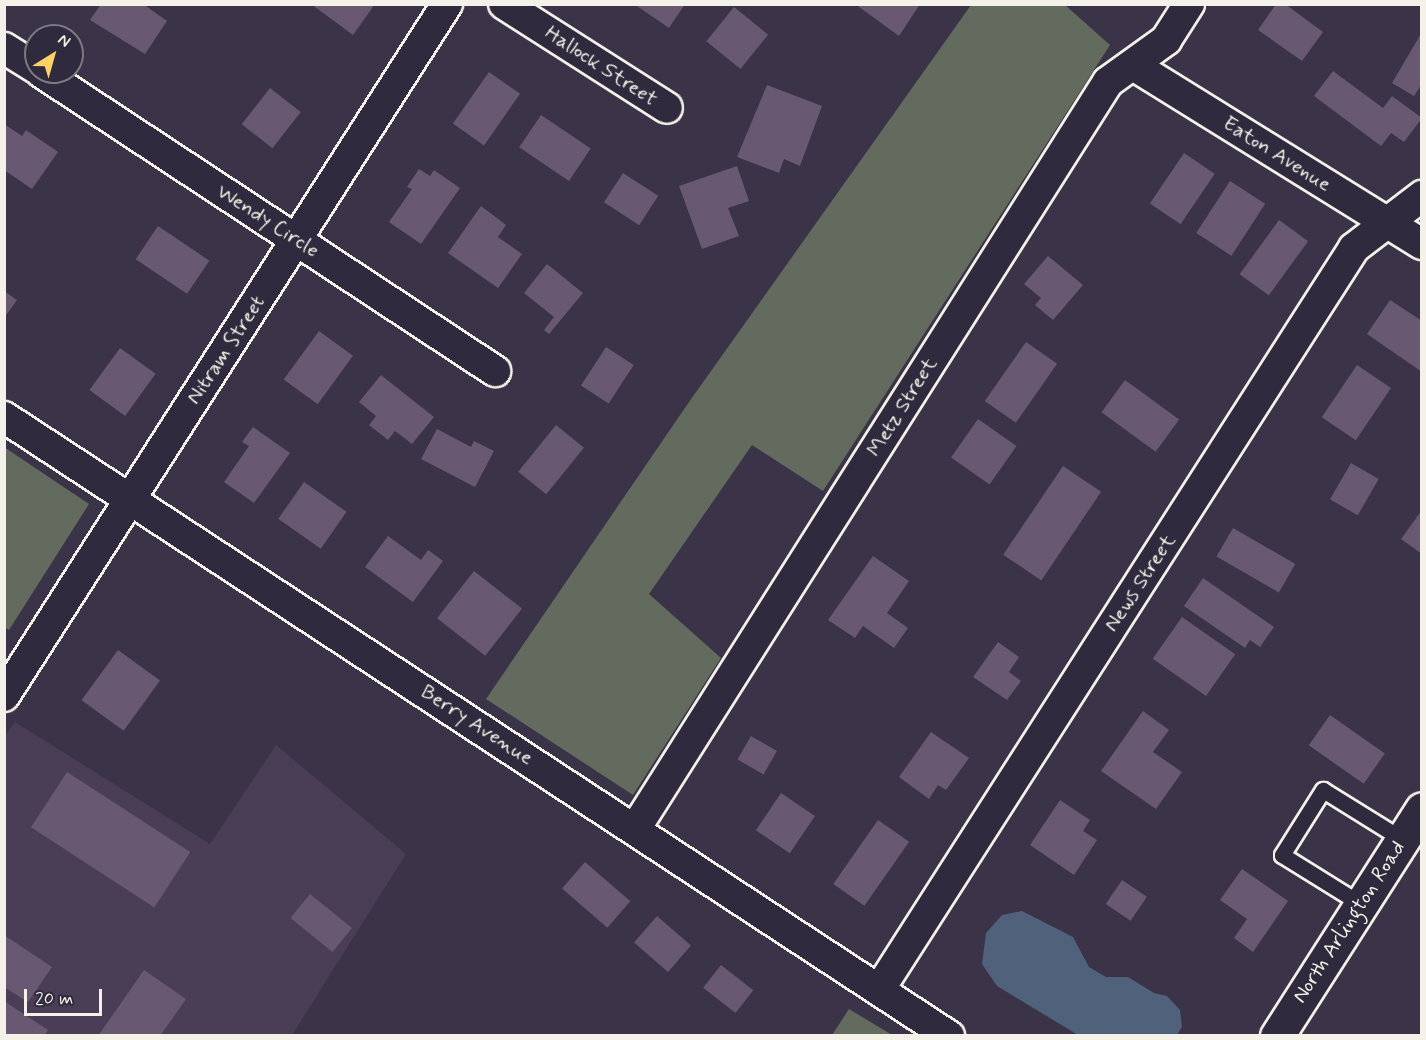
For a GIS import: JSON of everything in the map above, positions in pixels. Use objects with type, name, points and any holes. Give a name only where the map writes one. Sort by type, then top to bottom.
[{"type":"main road","name":"North Arlington Road","points":[[1277,1035],[1422,810]]},
{"type":"street","name":"Nitram Street","points":[[4,696],[447,4]]},
{"type":"street","name":"Hallock Street","points":[[504,4],[667,108]]},
{"type":"street","name":"Metz Street","points":[[635,829],[1108,82],[1166,40],[1189,4]]},
{"type":"street","points":[[4,48],[24,60]]},
{"type":"street","name":"Eaton Avenue","points":[[1133,65],[1422,244]]},
{"type":"street","name":"Wendy Circle","points":[[59,84],[495,371]]},
{"type":"street","name":"News Street","points":[[879,990],[1354,248],[1422,196]]},
{"type":"street","name":"Berry Avenue","points":[[4,417],[949,1035]]},
{"type":"lane","points":[[1361,904],[1282,855],[1323,790],[1402,839]]},
{"type":"shaded area","points":[[971,5],[1065,5],[1110,45],[823,491],[752,445],[649,594],[721,658],[633,795],[486,699],[689,402]]},
{"type":"shaded area","points":[[4,447],[89,504],[9,630],[4,627]]},
{"type":"shaded area","points":[[15,722],[210,844],[276,745],[406,854],[292,1035],[5,1035],[4,737]]},
{"type":"shaded area","points":[[849,1009],[892,1035],[832,1035]]},
{"type":"water","points":[[1022,911],[1073,937],[1089,967],[1106,977],[1128,977],[1154,993],[1167,996],[1180,1010],[1182,1027],[1177,1035],[1078,1035],[997,986],[982,964],[986,933],[1002,915]]},
{"type":"building","points":[[101,4],[143,4],[167,21],[145,54],[90,20]]},
{"type":"building","points":[[311,4],[375,4],[353,35]]},
{"type":"building","points":[[634,4],[685,4],[669,28]]},
{"type":"building","points":[[855,4],[920,4],[899,36]]},
{"type":"building","points":[[1276,4],[1285,4],[1323,32],[1302,61],[1258,30]]},
{"type":"building","points":[[734,7],[768,35],[741,69],[706,41]]},
{"type":"building","points":[[1422,32],[1422,84],[1414,96],[1392,83]]},
{"type":"building","points":[[1333,71],[1383,108],[1392,96],[1422,118],[1404,142],[1391,133],[1381,146],[1314,96]]},
{"type":"building","points":[[489,72],[520,94],[484,145],[453,124]]},
{"type":"building","points":[[767,85],[822,106],[800,166],[784,159],[779,173],[737,157]]},
{"type":"building","points":[[270,88],[301,112],[272,148],[242,124]]},
{"type":"building","points":[[541,115],[591,149],[569,181],[519,147]]},
{"type":"building","points":[[4,124],[22,136],[26,130],[58,152],[32,189],[4,170]]},
{"type":"building","points":[[1184,153],[1215,174],[1181,224],[1150,204]]},
{"type":"building","points":[[737,166],[749,201],[728,208],[739,236],[702,249],[679,186]]},
{"type":"building","points":[[419,169],[430,176],[434,170],[460,188],[421,244],[389,222],[412,189],[407,187]]},
{"type":"building","points":[[623,173],[658,196],[639,225],[604,202]]},
{"type":"building","points":[[1230,181],[1265,204],[1231,256],[1196,233]]},
{"type":"building","points":[[481,206],[506,225],[498,237],[522,254],[498,288],[448,253]]},
{"type":"building","points":[[1279,220],[1308,241],[1269,295],[1240,274]]},
{"type":"building","points":[[158,226],[209,261],[187,294],[136,259]]},
{"type":"building","points":[[1048,256],[1083,285],[1053,320],[1035,305],[1041,298],[1024,284]]},
{"type":"building","points":[[547,264],[583,293],[549,334],[544,330],[554,317],[524,293]]},
{"type":"building","points":[[4,291],[17,300],[4,318]]},
{"type":"building","points":[[1390,300],[1422,321],[1422,372],[1367,334]]},
{"type":"building","points":[[319,331],[353,356],[318,404],[284,380]]},
{"type":"building","points":[[1026,342],[1057,364],[1016,423],[985,401]]},
{"type":"building","points":[[606,347],[634,365],[609,404],[581,386]]},
{"type":"building","points":[[120,348],[156,374],[125,416],[89,390]]},
{"type":"building","points":[[1357,365],[1391,388],[1356,440],[1322,417]]},
{"type":"building","points":[[381,375],[434,417],[412,444],[395,431],[388,440],[369,425],[376,416],[359,402]]},
{"type":"building","points":[[1125,380],[1179,419],[1156,452],[1101,412]]},
{"type":"building","points":[[978,419],[1017,446],[990,484],[951,458]]},
{"type":"building","points":[[556,425],[584,448],[546,494],[518,472]]},
{"type":"building","points":[[253,427],[290,453],[254,503],[224,482],[249,446],[242,442]]},
{"type":"building","points":[[437,429],[471,447],[474,441],[494,451],[475,487],[421,459]]},
{"type":"building","points":[[1351,463],[1379,479],[1358,515],[1330,499]]},
{"type":"building","points":[[1063,466],[1101,492],[1041,580],[1003,555]]},
{"type":"building","points":[[304,482],[347,512],[321,549],[278,519]]},
{"type":"building","points":[[1422,510],[1422,554],[1401,539]]},
{"type":"building","points":[[1233,528],[1295,564],[1279,593],[1216,557]]},
{"type":"building","points":[[388,536],[421,560],[428,550],[443,561],[413,602],[365,567]]},
{"type":"building","points":[[873,556],[909,581],[887,613],[908,628],[894,648],[863,626],[855,638],[828,620]]},
{"type":"building","points":[[474,571],[522,609],[485,656],[437,618]]},
{"type":"building","points":[[1203,578],[1274,627],[1260,647],[1250,640],[1245,648],[1184,606]]},
{"type":"building","points":[[1182,617],[1235,654],[1206,696],[1153,659]]},
{"type":"building","points":[[998,642],[1019,657],[1009,672],[1021,681],[1007,700],[973,677]]},
{"type":"building","points":[[118,650],[160,681],[124,731],[82,700]]},
{"type":"building","points":[[1143,711],[1169,730],[1153,752],[1182,772],[1156,809],[1101,771]]},
{"type":"building","points":[[1330,715],[1385,753],[1364,784],[1309,745]]},
{"type":"building","points":[[931,732],[969,758],[946,790],[938,785],[929,799],[899,777]]},
{"type":"building","points":[[751,736],[777,751],[763,774],[738,759]]},
{"type":"building","points":[[67,772],[190,852],[154,907],[31,827]]},
{"type":"building","points":[[781,793],[815,816],[790,853],[756,830]]},
{"type":"building","points":[[1060,800],[1090,820],[1083,831],[1097,840],[1074,875],[1030,845]]},
{"type":"building","points":[[878,820],[909,842],[864,906],[833,884]]},
{"type":"building","points":[[585,862],[630,901],[607,928],[562,888]]},
{"type":"building","points":[[1242,869],[1288,901],[1253,952],[1234,938],[1247,919],[1220,900]]},
{"type":"building","points":[[1122,880],[1147,897],[1131,921],[1106,904]]},
{"type":"building","points":[[310,894],[352,928],[332,952],[290,918]]},
{"type":"building","points":[[657,916],[691,946],[668,972],[634,942]]},
{"type":"building","points":[[4,935],[52,967],[28,1002],[4,987]]},
{"type":"building","points":[[721,965],[753,990],[735,1013],[703,988]]},
{"type":"building","points":[[144,970],[186,999],[160,1036],[98,1036]]},
{"type":"building","points":[[4,1001],[48,1030],[44,1036],[4,1036]]}]
